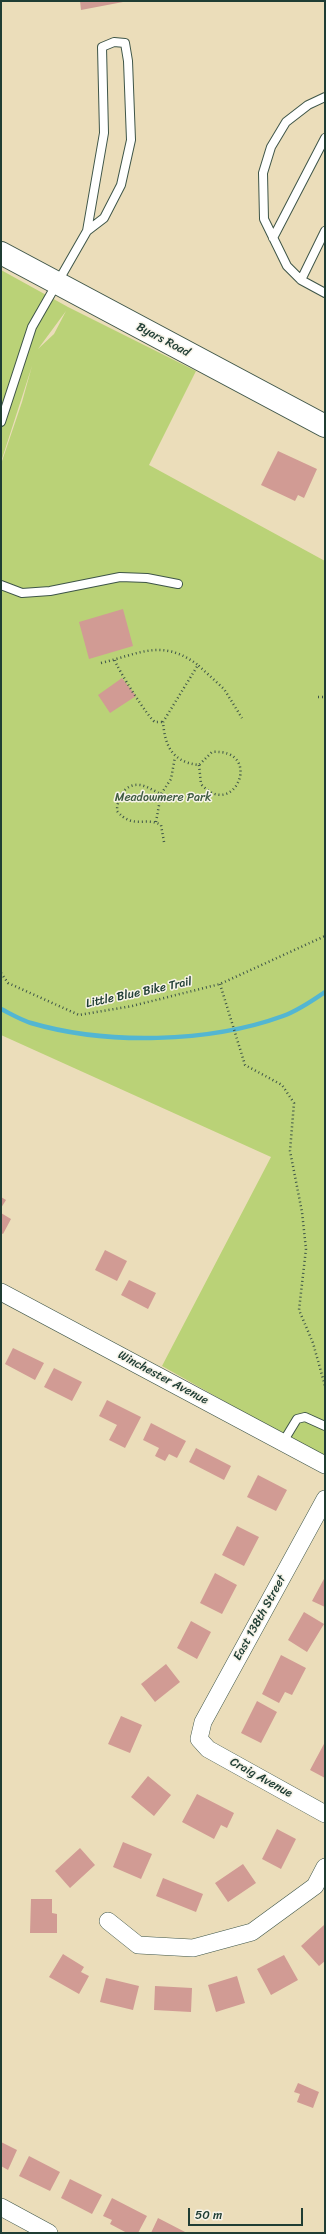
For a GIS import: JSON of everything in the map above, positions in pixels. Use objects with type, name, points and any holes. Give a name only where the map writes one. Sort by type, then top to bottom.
[{"type":"street","name":"Byars Road","points":[[1,253],[325,426]]},
{"type":"street","name":"Winchester Avenue","points":[[1,1292],[325,1465]]},
{"type":"street","name":"East 138th Street","points":[[199,1739],[203,1722],[325,1500]]},
{"type":"street","name":"Craig Avenue","points":[[199,1739],[208,1750],[325,1814]]},
{"type":"street","points":[[108,1922],[138,1945],[193,1948],[252,1932],[315,1886],[325,1867]]},
{"type":"street","points":[[1,2207],[49,2233]]},
{"type":"lane","points":[[1,422],[32,326],[58,284],[87,231],[104,133],[102,47],[114,42],[124,42],[128,61],[131,140],[121,186],[104,218],[87,231]]},
{"type":"lane","points":[[325,97],[308,105],[286,122],[271,147],[263,173],[264,219],[287,266],[301,280],[325,292]]},
{"type":"lane","points":[[273,238],[325,138]]},
{"type":"lane","points":[[301,280],[325,231]]},
{"type":"lane","points":[[1,585],[22,593],[50,591],[120,577],[147,578],[178,584]]},
{"type":"lane","points":[[283,1442],[297,1419],[305,1417],[325,1426]]},
{"type":"path","points":[[101,664],[147,649],[156,649],[179,654],[198,665],[224,689],[242,718]]},
{"type":"path","points":[[115,660],[119,671],[130,684],[147,715],[155,722],[163,722]]},
{"type":"path","points":[[198,665],[163,722],[167,746],[175,757],[186,762],[199,765]]},
{"type":"path","points":[[318,696],[325,697]]},
{"type":"path","points":[[212,752],[228,753],[235,757],[239,763],[240,780],[232,792],[225,795],[212,793],[201,784],[199,765],[212,752]]},
{"type":"path","points":[[156,822],[161,794],[171,779],[175,757]]},
{"type":"path","points":[[161,794],[139,785],[130,786],[122,792],[117,803],[117,811],[129,820],[144,823],[156,822],[161,825],[164,842]]},
{"type":"path","name":"Little Blue Bike Trail","points":[[1,973],[8,983],[79,1015],[132,1006],[220,984],[325,936]]},
{"type":"path","points":[[220,984],[228,1005],[245,1065],[282,1085],[294,1103],[290,1152],[302,1212],[306,1249],[299,1310],[313,1343],[325,1386]]},
{"type":"green space","name":"Meadowmere Park","points":[[1,270],[68,307],[196,371],[149,465],[325,561],[325,1458],[162,1366],[271,1157],[1,1035],[1,464],[22,402],[32,366],[1,462]],"holes":[[[66,311],[54,334],[38,349]]]},
{"type":"building","points":[[80,1],[123,1],[123,2],[81,10]]},
{"type":"building","points":[[278,451],[317,469],[304,498],[298,495],[295,501],[261,485]]},
{"type":"building","points":[[123,609],[133,646],[89,659],[79,622]]},
{"type":"building","points":[[122,678],[136,696],[110,713],[98,695]]},
{"type":"building","points":[[1,1197],[6,1200],[1,1208]]},
{"type":"building","points":[[1,1213],[11,1219],[3,1234],[1,1233]]},
{"type":"building","points":[[105,1250],[127,1261],[117,1281],[95,1270]]},
{"type":"building","points":[[129,1280],[156,1293],[148,1309],[121,1295]]},
{"type":"building","points":[[13,1348],[44,1363],[35,1380],[5,1364]]},
{"type":"building","points":[[54,1368],[82,1382],[72,1401],[44,1387]]},
{"type":"building","points":[[107,1400],[141,1417],[125,1448],[109,1440],[117,1425],[99,1416]]},
{"type":"building","points":[[151,1423],[186,1441],[177,1458],[169,1454],[165,1461],[155,1456],[159,1448],[143,1440]]},
{"type":"building","points":[[196,1448],[231,1466],[224,1480],[189,1462]]},
{"type":"building","points":[[258,1475],[287,1490],[276,1511],[247,1497]]},
{"type":"building","points":[[237,1526],[259,1537],[244,1566],[222,1555]]},
{"type":"building","points":[[215,1573],[237,1585],[222,1614],[200,1603]]},
{"type":"building","points":[[325,1577],[325,1607],[312,1601]]},
{"type":"building","points":[[304,1612],[324,1624],[307,1652],[288,1640]]},
{"type":"building","points":[[191,1621],[211,1632],[197,1659],[177,1648]]},
{"type":"building","points":[[281,1655],[306,1668],[292,1695],[285,1692],[279,1703],[262,1694]]},
{"type":"building","points":[[166,1664],[180,1682],[155,1702],[141,1684]]},
{"type":"building","points":[[257,1701],[277,1712],[261,1743],[241,1733]]},
{"type":"building","points":[[121,1716],[142,1725],[130,1753],[108,1744]]},
{"type":"building","points":[[325,1742],[325,1778],[310,1770]]},
{"type":"building","points":[[148,1776],[171,1795],[154,1816],[131,1797]]},
{"type":"building","points":[[197,1794],[234,1813],[227,1828],[221,1825],[214,1839],[182,1822]]},
{"type":"building","points":[[277,1829],[296,1839],[281,1869],[262,1859]]},
{"type":"building","points":[[123,1842],[152,1854],[141,1879],[113,1867]]},
{"type":"building","points":[[80,1848],[95,1865],[70,1888],[55,1871]]},
{"type":"building","points":[[243,1864],[256,1883],[228,1902],[215,1883]]},
{"type":"building","points":[[163,1878],[203,1894],[196,1912],[156,1896]]},
{"type":"building","points":[[31,1899],[52,1899],[52,1913],[57,1914],[57,1933],[30,1933]]},
{"type":"building","points":[[324,1925],[325,1961],[319,1966],[301,1946]]},
{"type":"building","points":[[63,1954],[84,1967],[81,1972],[89,1976],[79,1994],[49,1977]]},
{"type":"building","points":[[284,1955],[298,1980],[271,1995],[257,1969]]},
{"type":"building","points":[[237,1976],[245,2003],[216,2012],[208,1985]]},
{"type":"building","points":[[106,1978],[139,1986],[133,2010],[100,2002]]},
{"type":"building","points":[[155,1986],[192,1988],[191,2012],[154,2010]]},
{"type":"building","points":[[298,2083],[319,2092],[313,2108],[297,2102],[300,2094],[294,2092]]},
{"type":"building","points":[[1,2142],[17,2150],[8,2170],[1,2166]]},
{"type":"building","points":[[29,2156],[60,2172],[50,2191],[19,2176]]},
{"type":"building","points":[[70,2179],[102,2195],[92,2214],[61,2198]]},
{"type":"building","points":[[112,2198],[147,2216],[138,2233],[127,2233],[110,2224],[112,2220],[103,2216]]},
{"type":"building","points":[[158,2218],[187,2233],[151,2233]]},
{"type":"waterway","points":[[1,1009],[27,1022],[60,1030],[124,1038],[157,1038],[223,1032],[254,1025],[288,1014],[304,1006],[325,992]]}]
